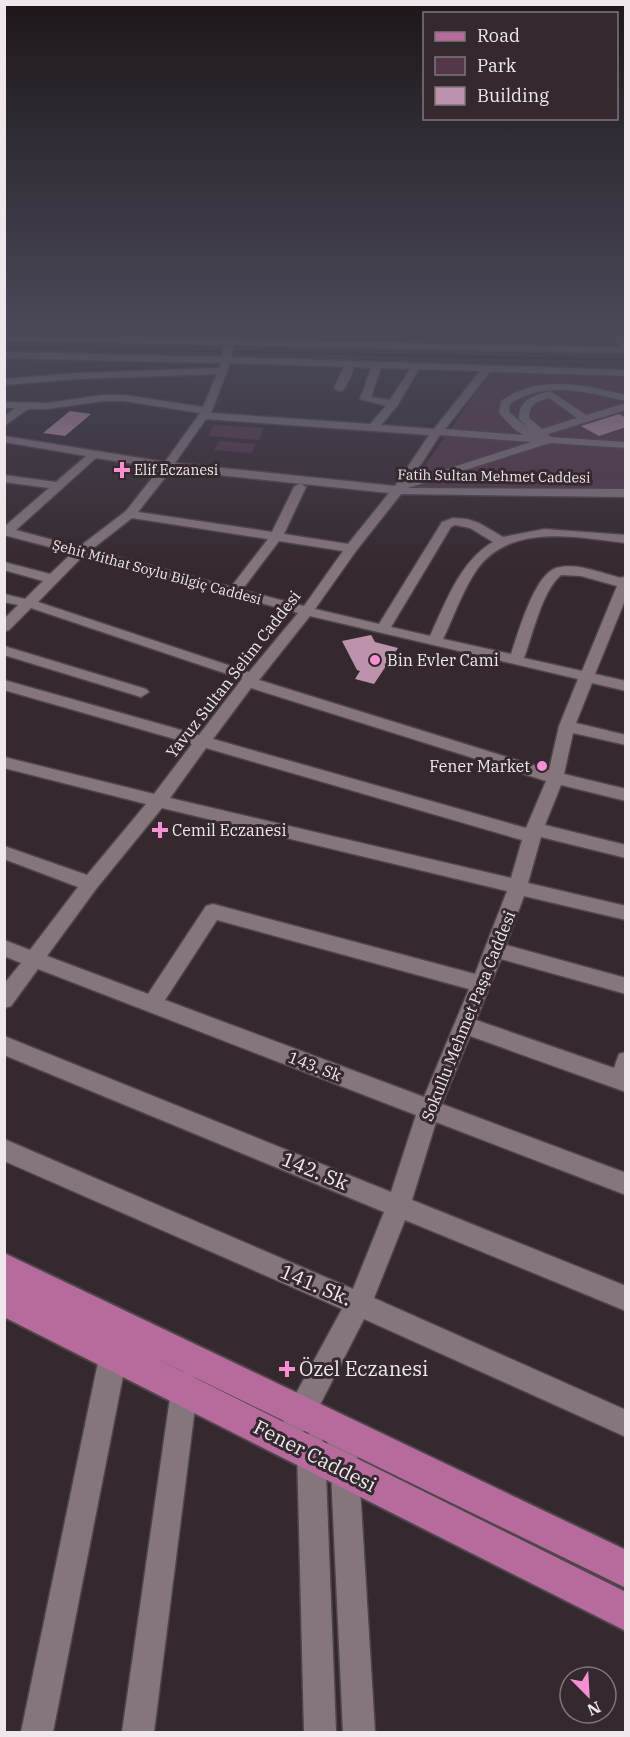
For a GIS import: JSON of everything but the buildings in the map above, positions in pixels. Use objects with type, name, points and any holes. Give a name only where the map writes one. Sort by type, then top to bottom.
[{"type":"main road","name":"Fener Caddesi","points":[[4,1268],[113,1322],[186,1374],[310,1432],[626,1570]]},
{"type":"main road","name":"Fener Caddesi","points":[[4,1300],[114,1356],[186,1374]]},
{"type":"main road","name":"Fener Caddesi","points":[[310,1432],[345,1471],[626,1612]]},
{"type":"street","points":[[4,423],[19,411]]},
{"type":"street","points":[[195,411],[436,433],[543,437],[626,445]]},
{"type":"street","points":[[373,427],[387,411]]},
{"type":"street","name":"Yavuz Sultan Selim Caddesi","points":[[4,1000],[90,884],[307,611],[351,548],[398,490],[436,433],[454,411]]},
{"type":"street","points":[[504,411],[508,420],[543,437]]},
{"type":"street","points":[[524,411],[524,419],[543,437]]},
{"type":"street","points":[[574,411],[585,419]]},
{"type":"street","points":[[398,490],[543,437],[604,411]]},
{"type":"street","points":[[4,627],[80,552],[130,514],[167,468],[206,413]]},
{"type":"street","name":"Fatih Sultan Mehmet Caddesi","points":[[4,439],[65,448],[167,468],[398,490],[626,494]]},
{"type":"street","name":"Fatih Sultan Mehmet Caddesi","points":[[4,447],[43,450],[300,487],[626,499]]},
{"type":"street","points":[[43,450],[65,448]]},
{"type":"street","points":[[6,532],[90,458]]},
{"type":"street","points":[[4,478],[58,486]]},
{"type":"street","points":[[233,593],[277,535],[300,487]]},
{"type":"street","points":[[130,514],[351,548]]},
{"type":"street","points":[[383,629],[450,522],[469,523],[502,542]]},
{"type":"street","name":"Şehit Mithat Soylu Bilgiç Caddesi","points":[[6,532],[233,593],[626,686]]},
{"type":"street","points":[[435,641],[474,564],[488,550],[502,542],[520,536],[544,533],[626,539]]},
{"type":"street","points":[[4,566],[52,579]]},
{"type":"street","points":[[516,660],[551,576],[557,572],[572,571],[625,582]]},
{"type":"street","name":"Sokullu Mehmet Paşa Caddesi","points":[[310,1432],[399,1205],[429,1110],[495,950],[518,886],[533,832],[555,778],[567,726],[587,677],[617,628],[625,582]]},
{"type":"street","points":[[4,598],[48,608],[250,680],[555,778],[626,795]]},
{"type":"street","points":[[4,650],[141,692]]},
{"type":"street","points":[[4,686],[202,743],[533,832],[626,852]]},
{"type":"street","points":[[567,726],[626,741]]},
{"type":"street","points":[[4,762],[626,913]]},
{"type":"street","points":[[4,852],[90,884]]},
{"type":"street","points":[[152,1005],[213,911],[482,984]]},
{"type":"street","name":"143. Sk","points":[[4,948],[626,1184]]},
{"type":"street","points":[[495,950],[626,986]]},
{"type":"street","points":[[465,1025],[624,1075]]},
{"type":"street","name":"142. Sk","points":[[4,1046],[626,1299]]},
{"type":"street","name":"141. Sk.","points":[[4,1150],[359,1304],[626,1424]]},
{"type":"street","points":[[37,1732],[114,1356],[113,1322]]},
{"type":"street","points":[[138,1732],[186,1374]]},
{"type":"street","points":[[310,1432],[320,1732]]},
{"type":"street","points":[[345,1471],[359,1732]]},
{"type":"green space","points":[[463,411],[625,411],[625,489],[409,488]]},
{"type":"green space","points":[[214,425],[264,428],[259,440],[208,436]]},
{"type":"green space","points":[[219,441],[256,444],[252,453],[214,450]]},
{"type":"place","name":"Elif Eczanesi","points":[[122,470]]},
{"type":"place","name":"Bin Evler Cami","points":[[375,660]]},
{"type":"place","name":"Fener Market","points":[[542,766]]},
{"type":"place","name":"Cemil Eczanesi","points":[[160,830]]},
{"type":"place","name":"Özel Eczanesi","points":[[287,1369]]}]
